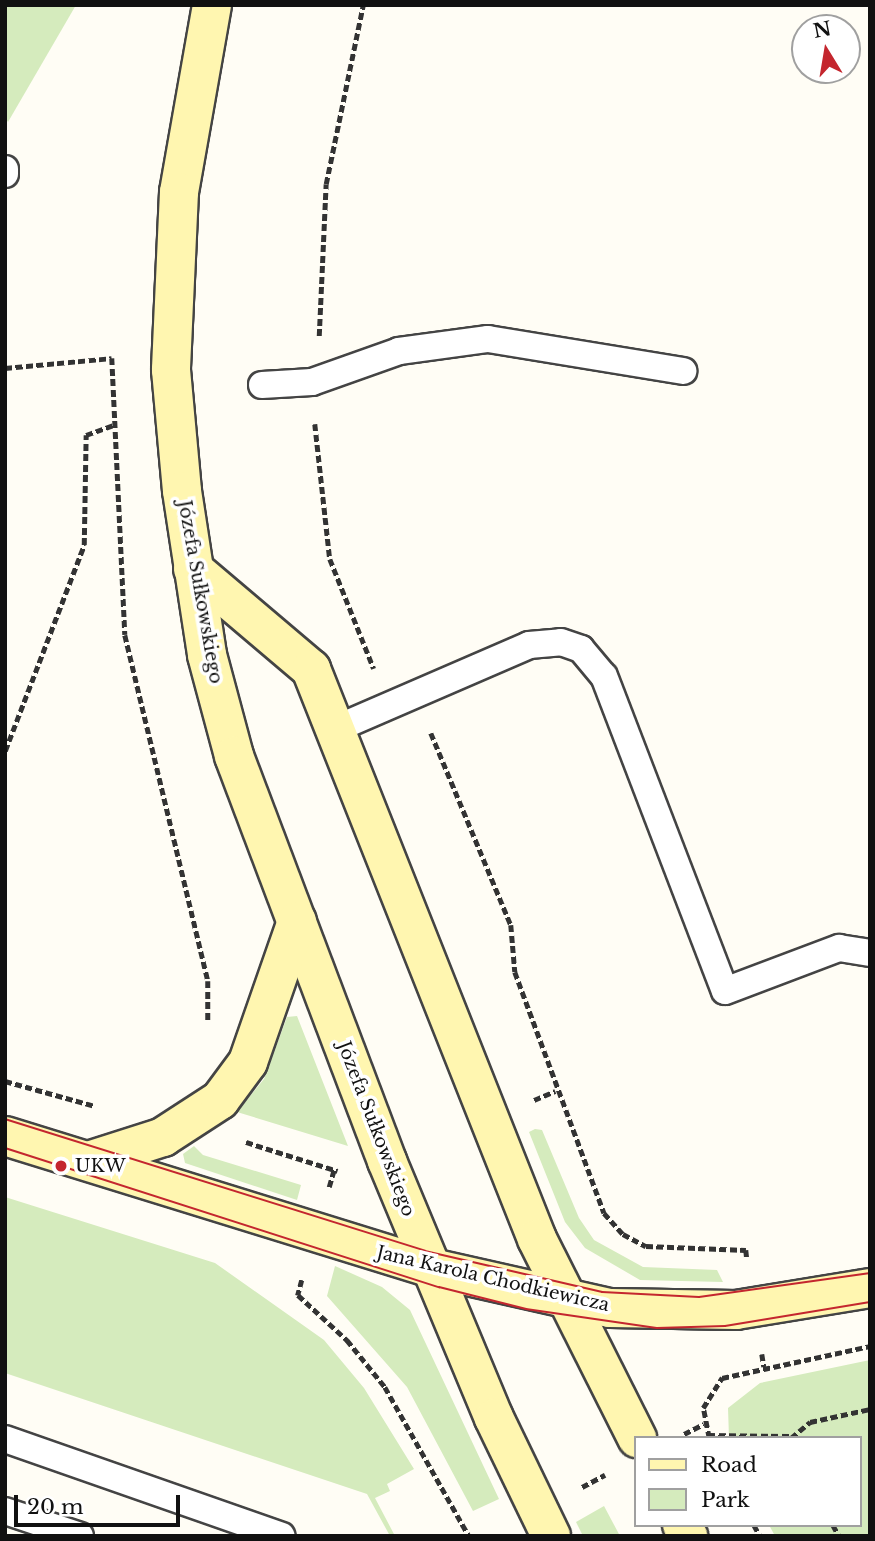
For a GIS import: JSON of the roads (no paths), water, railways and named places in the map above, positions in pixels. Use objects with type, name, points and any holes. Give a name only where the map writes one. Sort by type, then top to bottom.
[{"type":"main road","name":"Józefa Sułkowskiego","points":[[212,5],[178,192],[171,370],[193,569],[207,655],[234,756],[432,1268],[551,1536]]},
{"type":"main road","points":[[193,569],[311,670],[333,730],[566,1300],[637,1436]]},
{"type":"main road","points":[[88,1161],[163,1138],[220,1100],[248,1062],[297,922]]},
{"type":"main road","name":"Jana Karola Chodkiewicza","points":[[5,1136],[432,1268],[610,1308],[702,1312],[870,1289]]},
{"type":"lane","points":[[262,385],[312,382],[399,351],[488,339],[683,370]]},
{"type":"lane","points":[[333,730],[529,645],[561,642],[581,649],[604,676],[724,991],[839,948],[870,953]]},
{"type":"lane","points":[[5,1438],[282,1536]]},
{"type":"lane","points":[[5,1511],[80,1536]]},
{"type":"tram line","points":[[5,1119],[425,1251],[602,1292],[699,1297],[870,1273]]},
{"type":"tram line","points":[[5,1148],[439,1287],[526,1309],[657,1328],[725,1326],[870,1302]]},
{"type":"place","name":"UKW","points":[[61,1166]]}]
